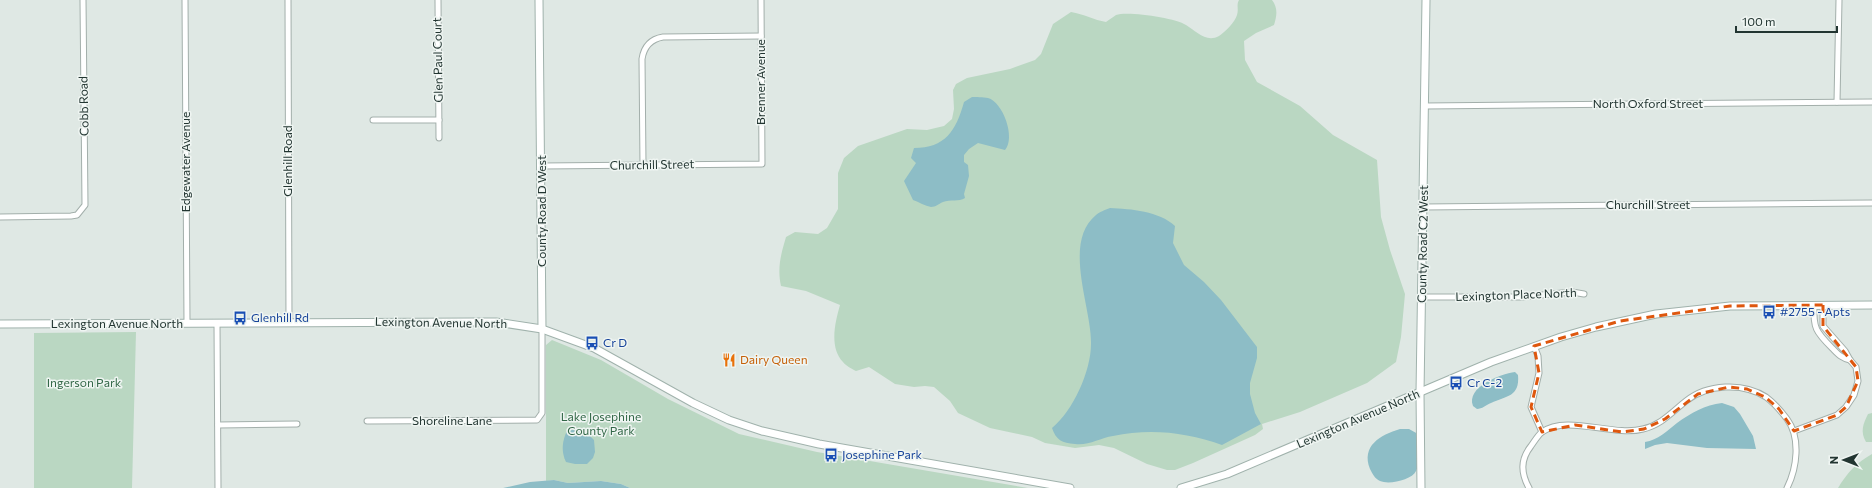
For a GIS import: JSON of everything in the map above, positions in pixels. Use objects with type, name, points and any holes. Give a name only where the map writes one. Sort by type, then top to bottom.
[{"type":"main road","name":"County Road D West","points":[[539,0],[542,166],[542,329]]},
{"type":"main road","name":"County Road C2 West","points":[[1421,488],[1420,393],[1423,297],[1426,0]]},
{"type":"main road","name":"Lexington Avenue North","points":[[1181,488],[1227,474],[1534,346],[1596,327],[1656,314],[1736,306],[1872,305]]},
{"type":"main road","name":"Lexington Avenue North","points":[[0,324],[496,322],[542,329],[594,348],[693,403],[730,420],[762,431],[819,444],[1070,488]]},
{"type":"street","name":"Cobb Road","points":[[0,217],[71,216],[77,215],[85,206],[83,0]]},
{"type":"street","name":"Edgewater Avenue","points":[[185,0],[188,323]]},
{"type":"street","name":"Glenhill Road","points":[[288,0],[289,323]]},
{"type":"street","name":"Glen Paul Court","points":[[438,0],[439,138]]},
{"type":"street","name":"Brenner Avenue","points":[[761,0],[762,164]]},
{"type":"street","points":[[1837,102],[1838,0]]},
{"type":"street","points":[[643,165],[642,59],[643,53],[648,44],[653,40],[664,37],[761,36]]},
{"type":"street","name":"North Oxford Street","points":[[1425,106],[1872,102]]},
{"type":"street","name":"Glen Paul Court","points":[[373,120],[439,120]]},
{"type":"street","name":"Churchill Street","points":[[542,166],[762,164]]},
{"type":"street","name":"Churchill Street","points":[[1424,207],[1872,203]]},
{"type":"street","name":"Lexington Place North","points":[[1423,297],[1522,297],[1572,292],[1584,294]]},
{"type":"street","points":[[1814,305],[1815,327],[1819,336],[1842,358],[1850,360]]},
{"type":"street","points":[[1794,431],[1836,416],[1846,407],[1854,396],[1858,381],[1856,367],[1845,351],[1823,326],[1823,305]]},
{"type":"street","points":[[217,323],[218,488]]},
{"type":"street","name":"County Road D West","points":[[537,420],[542,414],[542,329]]},
{"type":"street","points":[[1534,346],[1538,356],[1539,373],[1531,407],[1542,432]]},
{"type":"street","points":[[1528,488],[1522,475],[1522,464],[1526,452],[1542,432],[1561,426],[1575,425],[1622,432],[1644,429],[1665,419],[1686,400],[1698,394],[1712,389],[1729,387],[1747,389],[1765,397],[1779,408],[1794,431],[1795,462],[1792,478],[1787,488]]},
{"type":"street","name":"Shoreline Lane","points":[[366,421],[537,420]]},
{"type":"street","points":[[218,425],[297,424]]},
{"type":"highlighted area","points":[[1823,305],[1823,326],[1856,367],[1858,381],[1846,407],[1837,415],[1794,431],[1779,409],[1765,397],[1747,389],[1729,387],[1698,394],[1665,419],[1644,429],[1622,432],[1575,425],[1542,432],[1531,407],[1539,373],[1534,346],[1620,321],[1730,306]]},
{"type":"green space","points":[[1239,0],[1272,0],[1276,9],[1274,25],[1256,33],[1244,41],[1245,60],[1257,82],[1300,106],[1333,135],[1377,160],[1381,217],[1390,250],[1405,294],[1401,337],[1396,362],[1367,383],[1300,412],[1262,424],[1263,429],[1255,435],[1193,463],[1175,470],[1167,470],[1147,464],[1114,448],[1099,445],[1075,448],[1045,443],[1032,437],[990,428],[958,413],[950,401],[934,387],[914,387],[895,384],[869,367],[856,371],[844,363],[836,349],[834,335],[840,305],[806,291],[781,286],[781,255],[786,237],[795,232],[818,234],[827,228],[838,209],[838,173],[844,158],[858,146],[907,129],[927,130],[944,126],[952,119],[954,109],[953,90],[956,84],[967,78],[1010,69],[1035,60],[1041,54],[1053,24],[1071,12],[1106,22],[1116,15],[1122,14],[1162,18],[1180,22],[1205,37],[1214,38],[1230,27],[1236,18]]},
{"type":"green space","name":"Ingerson Park","points":[[136,332],[132,488],[34,488],[34,333]]},
{"type":"green space","name":"Lake Josephine County Park","points":[[552,340],[601,360],[668,399],[739,434],[817,452],[1028,488],[630,488],[621,484],[601,481],[568,483],[554,480],[546,481],[546,345]]},
{"type":"green space","points":[[1872,413],[1872,442],[1866,442],[1863,435],[1863,428],[1868,414]]},
{"type":"green space","points":[[1872,454],[1872,488],[1838,488],[1852,469]]},
{"type":"water","points":[[972,97],[988,98],[999,106],[1008,129],[1008,144],[1005,150],[978,143],[969,149],[964,155],[964,162],[968,165],[969,176],[964,194],[965,198],[946,201],[931,207],[913,200],[904,181],[916,163],[911,158],[914,148],[934,145],[948,136],[957,121],[964,102]]},
{"type":"water","points":[[1110,208],[1136,210],[1153,214],[1175,226],[1173,243],[1184,265],[1204,282],[1221,300],[1257,347],[1257,358],[1250,383],[1250,394],[1255,413],[1261,424],[1222,445],[1182,434],[1154,432],[1140,432],[1108,437],[1089,443],[1080,444],[1063,442],[1055,435],[1052,428],[1060,421],[1074,401],[1084,378],[1090,355],[1090,329],[1081,276],[1081,242],[1086,227],[1096,215]]},
{"type":"water","points":[[1515,372],[1518,375],[1517,388],[1511,395],[1481,408],[1477,409],[1473,406],[1472,399],[1474,393],[1479,387],[1501,375]]},
{"type":"water","points":[[1722,403],[1734,407],[1740,414],[1753,436],[1756,449],[1707,448],[1667,443],[1655,445],[1645,449],[1645,442],[1658,437],[1698,410]]},
{"type":"water","points":[[1400,429],[1409,429],[1418,434],[1420,453],[1418,467],[1414,474],[1400,481],[1380,481],[1375,477],[1370,469],[1368,454],[1370,448],[1379,438]]},
{"type":"water","points":[[573,430],[586,432],[594,440],[595,452],[593,458],[587,464],[566,462],[564,458],[564,439],[567,431]]},
{"type":"water","points":[[554,480],[568,483],[601,481],[621,484],[630,488],[503,488],[530,482]]},
{"type":"place","name":"#2755 - Apts","points":[[1769,312]]},
{"type":"place","name":"Glenhill Rd","points":[[240,318]]},
{"type":"place","name":"Cr D","points":[[592,343]]},
{"type":"place","name":"Dairy Queen","points":[[729,360]]},
{"type":"place","name":"Cr C-2","points":[[1456,383]]},
{"type":"place","name":"Josephine Park","points":[[831,455]]}]
